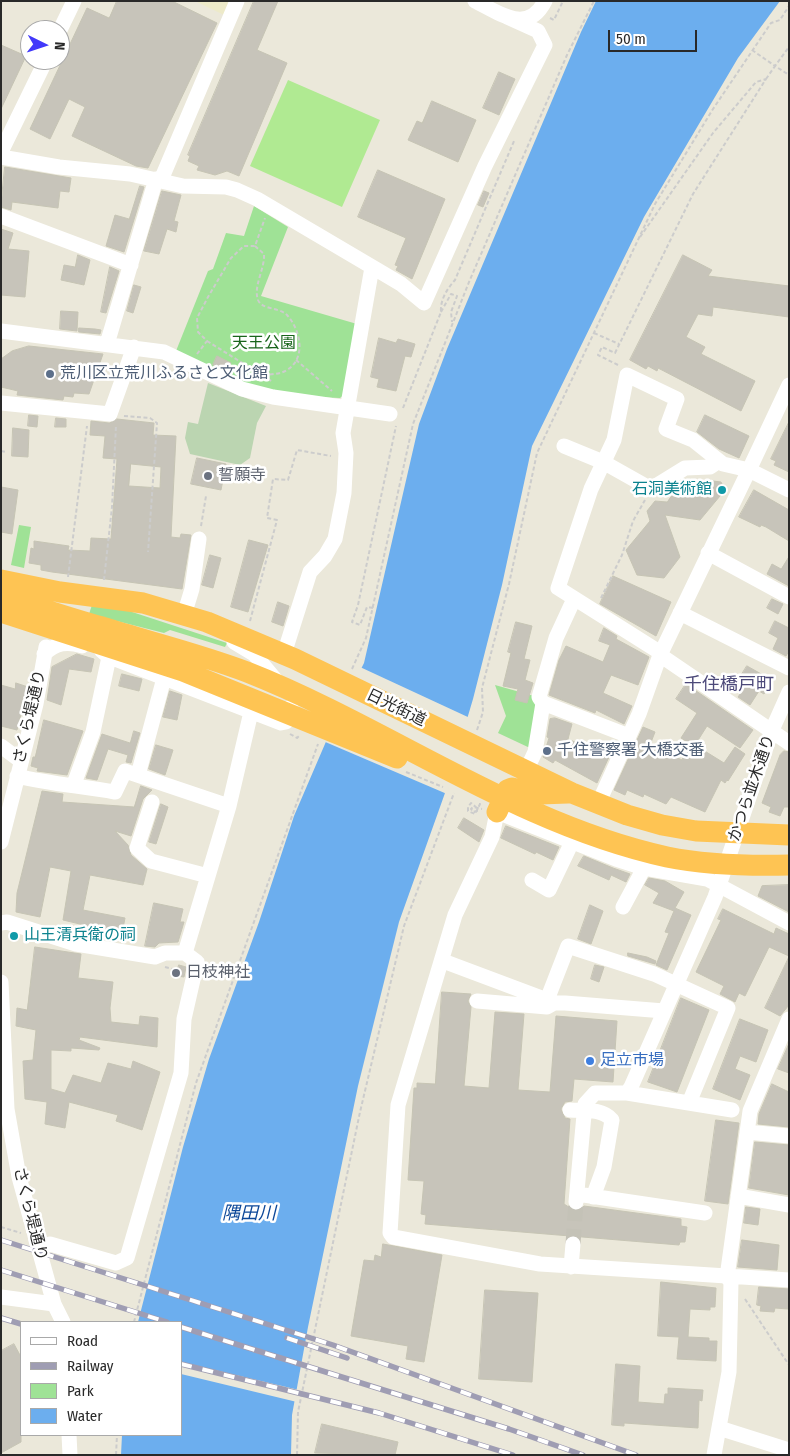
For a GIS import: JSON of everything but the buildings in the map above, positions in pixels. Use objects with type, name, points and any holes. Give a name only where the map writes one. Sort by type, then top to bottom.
[{"type":"highway","name":"日光街道","points":[[1,580],[64,585],[143,604],[206,622],[284,654],[572,793],[598,804],[662,825],[736,834],[789,836]]},
{"type":"highway","name":"日光街道","points":[[1,596],[181,650],[247,672],[330,709],[463,783]]},
{"type":"highway","name":"日光街道","points":[[1,612],[183,671],[249,704],[644,851],[668,857],[726,865],[789,865]]},
{"type":"highway","points":[[488,808],[507,790],[512,788],[540,794],[572,793]]},
{"type":"street","points":[[65,20],[74,1]]},
{"type":"street","points":[[108,344],[158,179],[237,1]]},
{"type":"street","points":[[1,157],[158,179],[182,186],[226,186],[270,206],[401,284],[424,303],[484,166],[545,45],[538,30],[475,1]]},
{"type":"street","points":[[507,17],[528,19],[539,12],[545,1]]},
{"type":"street","points":[[1,152],[41,70]]},
{"type":"street","points":[[1,216],[131,265]]},
{"type":"street","points":[[284,654],[310,572],[326,556],[338,530],[344,493],[346,453],[342,433],[374,268]]},
{"type":"street","points":[[1,331],[164,352],[242,389],[273,397],[347,406],[396,417]]},
{"type":"street","points":[[1,403],[113,415],[134,347]]},
{"type":"street","points":[[789,490],[749,470],[719,462],[693,440],[666,429],[676,398],[627,375],[614,440],[603,462],[578,525],[558,588],[661,654],[789,743]]},
{"type":"street","points":[[598,804],[639,714],[661,654],[789,385]]},
{"type":"street","points":[[564,446],[603,462],[651,489],[685,468],[710,468],[719,462]]},
{"type":"street","points":[[184,615],[192,588],[199,538]]},
{"type":"street","points":[[708,553],[789,597]]},
{"type":"street","name":"さくら堤通り","points":[[1,842],[36,704],[44,654],[64,585]]},
{"type":"street","points":[[526,771],[535,752],[543,703],[538,693],[556,638],[574,599]]},
{"type":"street","points":[[680,613],[789,668]]},
{"type":"street","points":[[44,654],[55,646],[69,642],[164,678],[249,704],[285,723],[290,718],[292,711],[288,694],[260,660],[248,649],[223,637],[206,622]]},
{"type":"street","points":[[87,639],[109,657]]},
{"type":"street","points":[[74,784],[93,732],[109,657]]},
{"type":"street","points":[[138,775],[164,678]]},
{"type":"street","name":"かつら並木通り","points":[[627,1093],[676,984],[726,865],[772,730],[789,692]]},
{"type":"street","points":[[543,703],[629,736]]},
{"type":"street","points":[[185,953],[229,806],[249,704]]},
{"type":"street","points":[[1,746],[19,769],[52,784],[74,784],[115,792],[125,771],[229,806]]},
{"type":"street","points":[[152,802],[137,848],[151,860],[208,876]]},
{"type":"street","points":[[789,923],[707,879],[644,868],[572,842],[488,808],[492,837],[455,915],[443,961],[398,1105],[390,1233],[393,1237],[540,1264],[729,1279],[789,1280]]},
{"type":"street","points":[[532,880],[549,890],[572,842]]},
{"type":"street","points":[[623,907],[644,868]]},
{"type":"street","points":[[1,923],[7,922],[76,944],[102,949],[155,957],[166,953],[185,953],[197,962],[184,1019],[182,1073],[127,1258],[116,1263],[50,1244],[37,1244]]},
{"type":"street","points":[[477,1001],[547,1007],[551,1002],[568,946],[654,974],[728,1008],[689,1103]]},
{"type":"street","points":[[443,961],[551,1002],[664,1011]]},
{"type":"street","name":"さくら堤通り","points":[[1,982],[7,1109],[20,1176],[37,1244],[54,1304],[62,1321]]},
{"type":"street","points":[[714,1455],[729,1372],[729,1279],[747,1132],[754,1100],[789,1019]]},
{"type":"street","points":[[705,1213],[594,1197],[577,1198],[585,1104],[595,1093],[627,1093],[732,1110]]},
{"type":"street","points":[[570,1110],[599,1112],[607,1114],[612,1120],[604,1167],[594,1197]]},
{"type":"street","points":[[747,1132],[789,1136]]},
{"type":"street","points":[[738,1196],[789,1204]]},
{"type":"street","points":[[571,1267],[573,1244]]},
{"type":"street","points":[[1,1297],[54,1304]]},
{"type":"street","points":[[719,1428],[789,1450]]},
{"type":"street","points":[[69,1436],[70,1455]]},
{"type":"path","points":[[567,55],[594,1]]},
{"type":"path","points":[[477,730],[484,712],[482,688],[509,584],[537,453],[635,246],[684,154],[771,23],[780,20],[789,6]]},
{"type":"path","points":[[610,361],[598,355],[602,347],[615,353],[693,194],[766,79],[789,47]]},
{"type":"path","points":[[752,50],[789,75]]},
{"type":"path","points":[[635,246],[713,133],[756,82],[766,79]]},
{"type":"path","points":[[441,312],[441,305],[447,288],[455,280],[515,138]]},
{"type":"path","points":[[255,246],[270,206]]},
{"type":"path","points":[[261,375],[280,374],[290,369],[299,353],[299,338],[286,314],[276,308],[264,306],[258,302],[257,293],[265,265],[264,254],[255,246],[244,246],[231,258],[197,318],[198,332],[207,341],[278,386],[273,397]]},
{"type":"path","points":[[373,608],[367,606],[360,625],[352,622],[358,605],[396,417],[441,312],[452,294],[457,296],[451,312],[452,325]]},
{"type":"path","points":[[594,333],[619,344]]},
{"type":"path","points":[[189,364],[207,341]]},
{"type":"path","points":[[296,360],[347,406]]},
{"type":"path","points":[[64,585],[89,411]]},
{"type":"path","points":[[104,583],[112,507],[113,415],[150,418],[157,422],[148,552]]},
{"type":"path","points":[[250,621],[277,520],[267,518],[273,479],[288,480],[297,450],[333,457]]},
{"type":"path","points":[[1,451],[7,452]]},
{"type":"path","points":[[594,612],[622,555],[633,521],[651,489]]},
{"type":"path","points":[[199,538],[206,496]]},
{"type":"path","points":[[297,1455],[298,1412],[315,1326],[360,1112],[404,926],[463,783]]},
{"type":"path","points":[[476,808],[471,809],[473,812],[477,811],[477,808],[471,803],[468,811],[475,814],[488,808]]},
{"type":"path","points":[[1,1227],[37,1244]]},
{"type":"path","points":[[729,1279],[754,1310],[789,1365]]},
{"type":"path","points":[[116,1455],[117,1436]]},
{"type":"shaded area","points":[[195,1],[230,1],[224,15]]},
{"type":"green space","points":[[288,80],[380,120],[342,207],[250,166]]},
{"type":"green space","name":"天王公園","points":[[254,206],[288,227],[261,296],[357,324],[345,394],[340,398],[290,396],[248,386],[176,351],[208,271],[213,269],[226,233],[244,236]]},
{"type":"green space","points":[[208,383],[266,406],[257,423],[250,458],[240,465],[190,454],[185,438],[188,422],[198,424]]},
{"type":"green space","points":[[19,525],[31,527],[24,568],[11,565]]},
{"type":"green space","points":[[92,605],[123,609],[227,643],[225,647],[170,630],[164,633],[89,614]]},
{"type":"green space","points":[[495,685],[534,696],[536,706],[530,748],[498,733],[506,716]]},
{"type":"water","name":"隅田川","points":[[596,1],[780,1],[738,58],[644,217],[532,446],[502,585],[473,699],[445,793],[399,922],[358,1086],[308,1327],[292,1415],[291,1455],[121,1455],[122,1436],[182,1436],[182,1321],[138,1321],[183,1147],[209,1059],[259,922],[294,816],[334,723],[364,663],[419,424],[447,349],[581,32]]},
{"type":"pier","points":[[360,667],[470,718],[447,794],[323,741]]},
{"type":"pier","points":[[182,1362],[299,1390],[297,1402],[182,1374]]},
{"type":"tunnel","points":[[573,1244],[576,1202]]},
{"type":"railway","points":[[1,1240],[333,1345],[636,1455]]},
{"type":"railway","points":[[1,1270],[164,1321]]},
{"type":"railway","points":[[1,1318],[20,1324]]},
{"type":"railway","points":[[182,1327],[509,1429],[583,1455]]},
{"type":"railway","points":[[287,1338],[347,1358]]},
{"type":"railway","points":[[182,1364],[379,1413],[513,1455]]},
{"type":"place","name":"荒川区立荒川ふるさと文化館","points":[[50,374]]},
{"type":"place","name":"誓願寺","points":[[208,476]]},
{"type":"place","name":"石洞美術館","points":[[722,490]]},
{"type":"place","name":"千住警察署 大橋交番","points":[[547,751]]},
{"type":"place","name":"山王清兵衛の祠","points":[[14,936]]},
{"type":"place","name":"日枝神社","points":[[176,973]]},
{"type":"place","name":"足立市場","points":[[590,1061]]},
{"type":"district","name":"千住橋戸町","points":[[729,685]]}]
